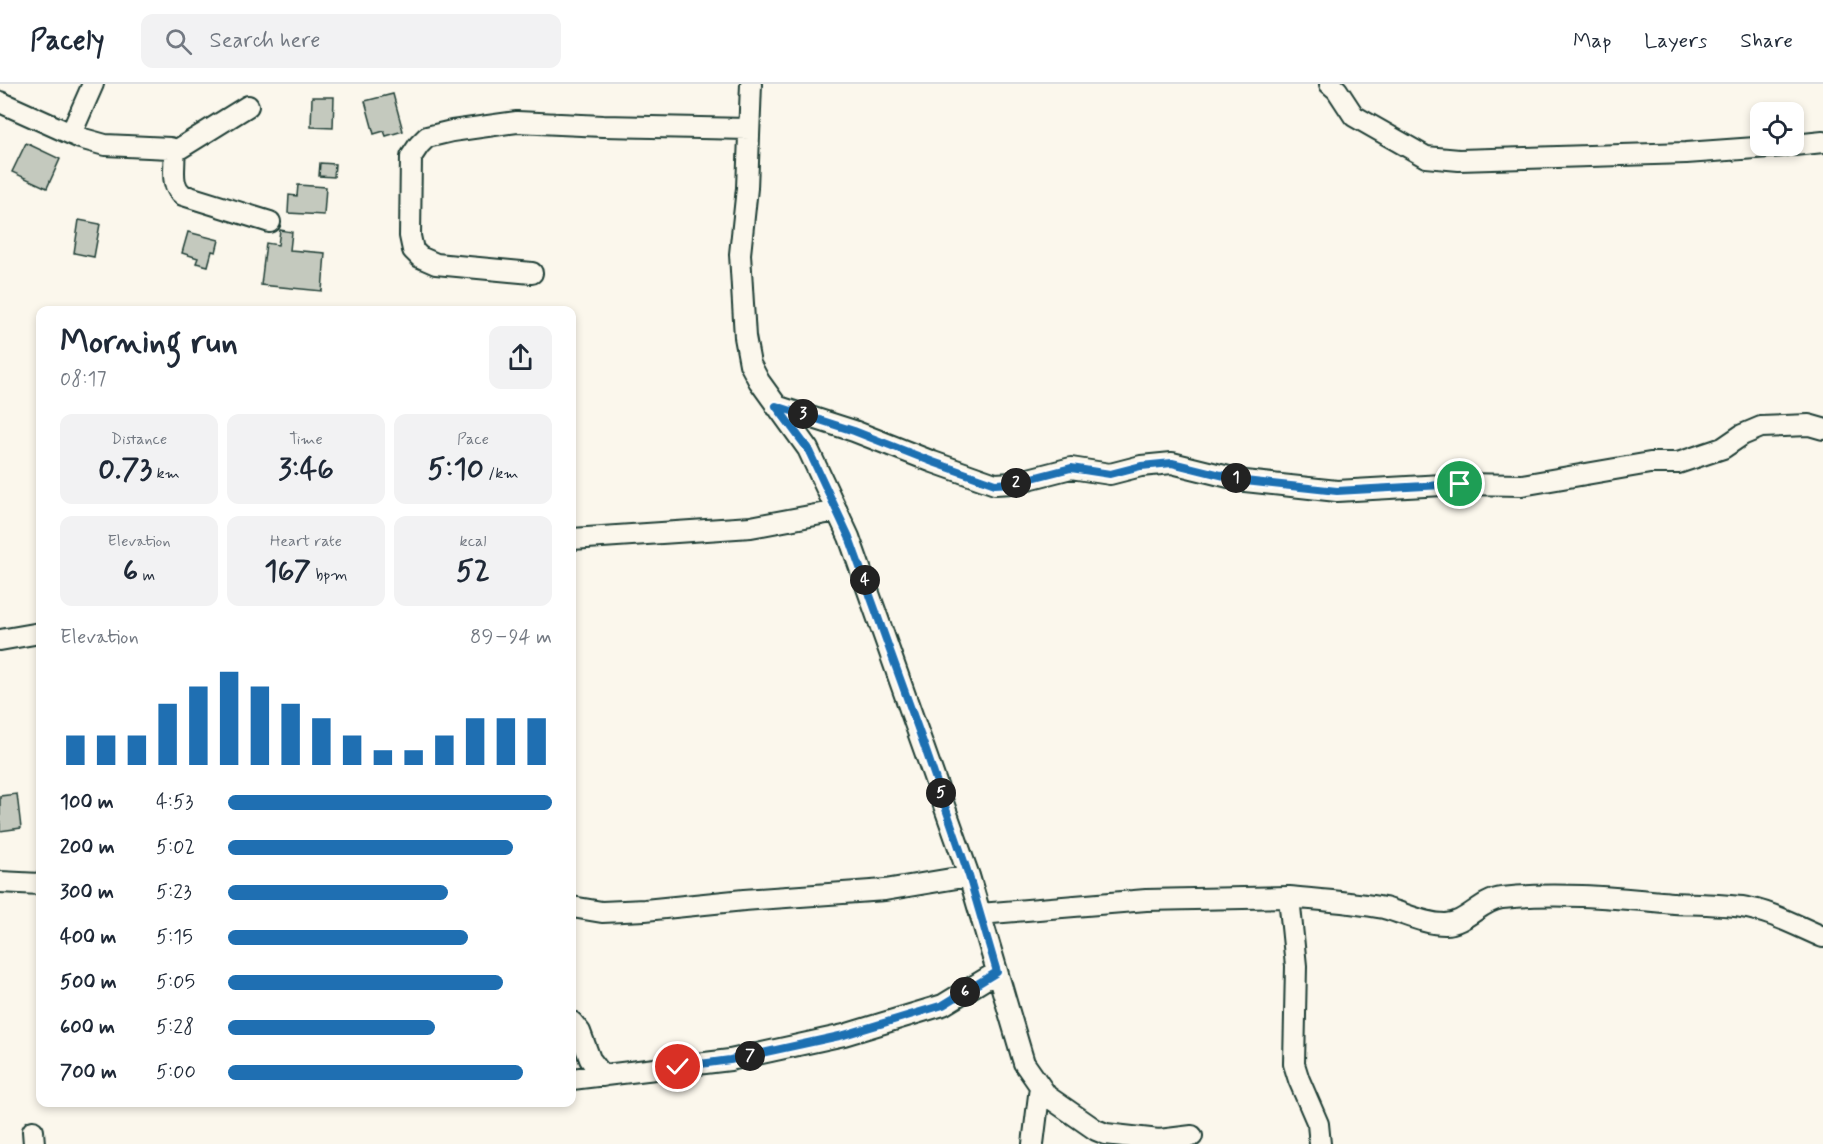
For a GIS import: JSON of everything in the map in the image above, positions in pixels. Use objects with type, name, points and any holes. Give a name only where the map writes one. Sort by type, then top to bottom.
[{"type":"street","points":[[71,134],[93,84]]},
{"type":"street","points":[[752,84],[747,188],[740,254],[745,338],[750,364],[776,406],[808,449],[849,537],[969,876],[1024,1063],[1047,1096],[1096,1130],[1121,1140],[1192,1137]]},
{"type":"street","points":[[1330,84],[1337,90],[1354,116],[1426,157],[1459,160],[1662,154],[1750,148]]},
{"type":"street","points":[[0,102],[71,134],[105,145],[170,148],[174,152],[174,181],[179,191],[190,198],[270,222]]},
{"type":"street","points":[[174,152],[248,106]]},
{"type":"street","points":[[532,273],[436,264],[420,257],[413,250],[410,237],[411,157],[427,137],[452,131],[518,122],[749,129]]},
{"type":"street","points":[[1804,144],[1823,142]]},
{"type":"street","points":[[776,406],[854,431],[995,484],[1013,483],[1071,468],[1110,474],[1141,466],[1172,463],[1245,481],[1337,491],[1460,484],[1522,484],[1650,463],[1678,463],[1723,448],[1742,435],[1761,428],[1809,425],[1823,429]]},
{"type":"street","points":[[576,539],[751,527],[837,511]]},
{"type":"street","points":[[0,640],[36,634]]},
{"type":"street","points":[[576,908],[602,912],[645,910],[885,890],[969,876]]},
{"type":"street","points":[[0,882],[36,884]]},
{"type":"street","points":[[980,914],[1146,900],[1289,897],[1385,909],[1434,923],[1449,924],[1499,898],[1549,895],[1614,897],[1743,908],[1770,914],[1823,937]]},
{"type":"street","points":[[1289,897],[1296,966],[1294,1064],[1318,1124],[1320,1144]]},
{"type":"street","points":[[576,1079],[730,1060],[844,1035],[943,1005],[997,972]]},
{"type":"street","points":[[576,1027],[590,1059],[603,1076]]},
{"type":"street","points":[[1033,1144],[1040,1087]]},
{"type":"building","points":[[393,94],[403,131],[386,136],[384,131],[374,134],[365,101]]},
{"type":"building","points":[[312,97],[334,97],[333,128],[311,127]]},
{"type":"building","points":[[26,143],[60,159],[47,188],[12,172]]},
{"type":"building","points":[[320,163],[335,164],[334,177],[319,176]]},
{"type":"building","points":[[298,185],[326,187],[324,215],[288,213],[289,195],[297,196]]},
{"type":"building","points":[[79,220],[100,224],[94,257],[74,253]]},
{"type":"building","points":[[280,230],[292,232],[290,250],[325,253],[322,291],[261,285],[266,243],[278,245]]},
{"type":"building","points":[[188,232],[219,240],[216,252],[212,251],[208,266],[196,263],[198,258],[182,253]]},
{"type":"building","points":[[17,794],[21,828],[0,831],[0,796]]},
{"type":"route","points":[[678,1067],[730,1060],[844,1035],[943,1005],[997,972],[969,876],[849,537],[808,449],[776,406],[854,431],[995,484],[1013,483],[1071,468],[1110,474],[1141,466],[1172,463],[1245,481],[1337,491],[1460,484]]}]
